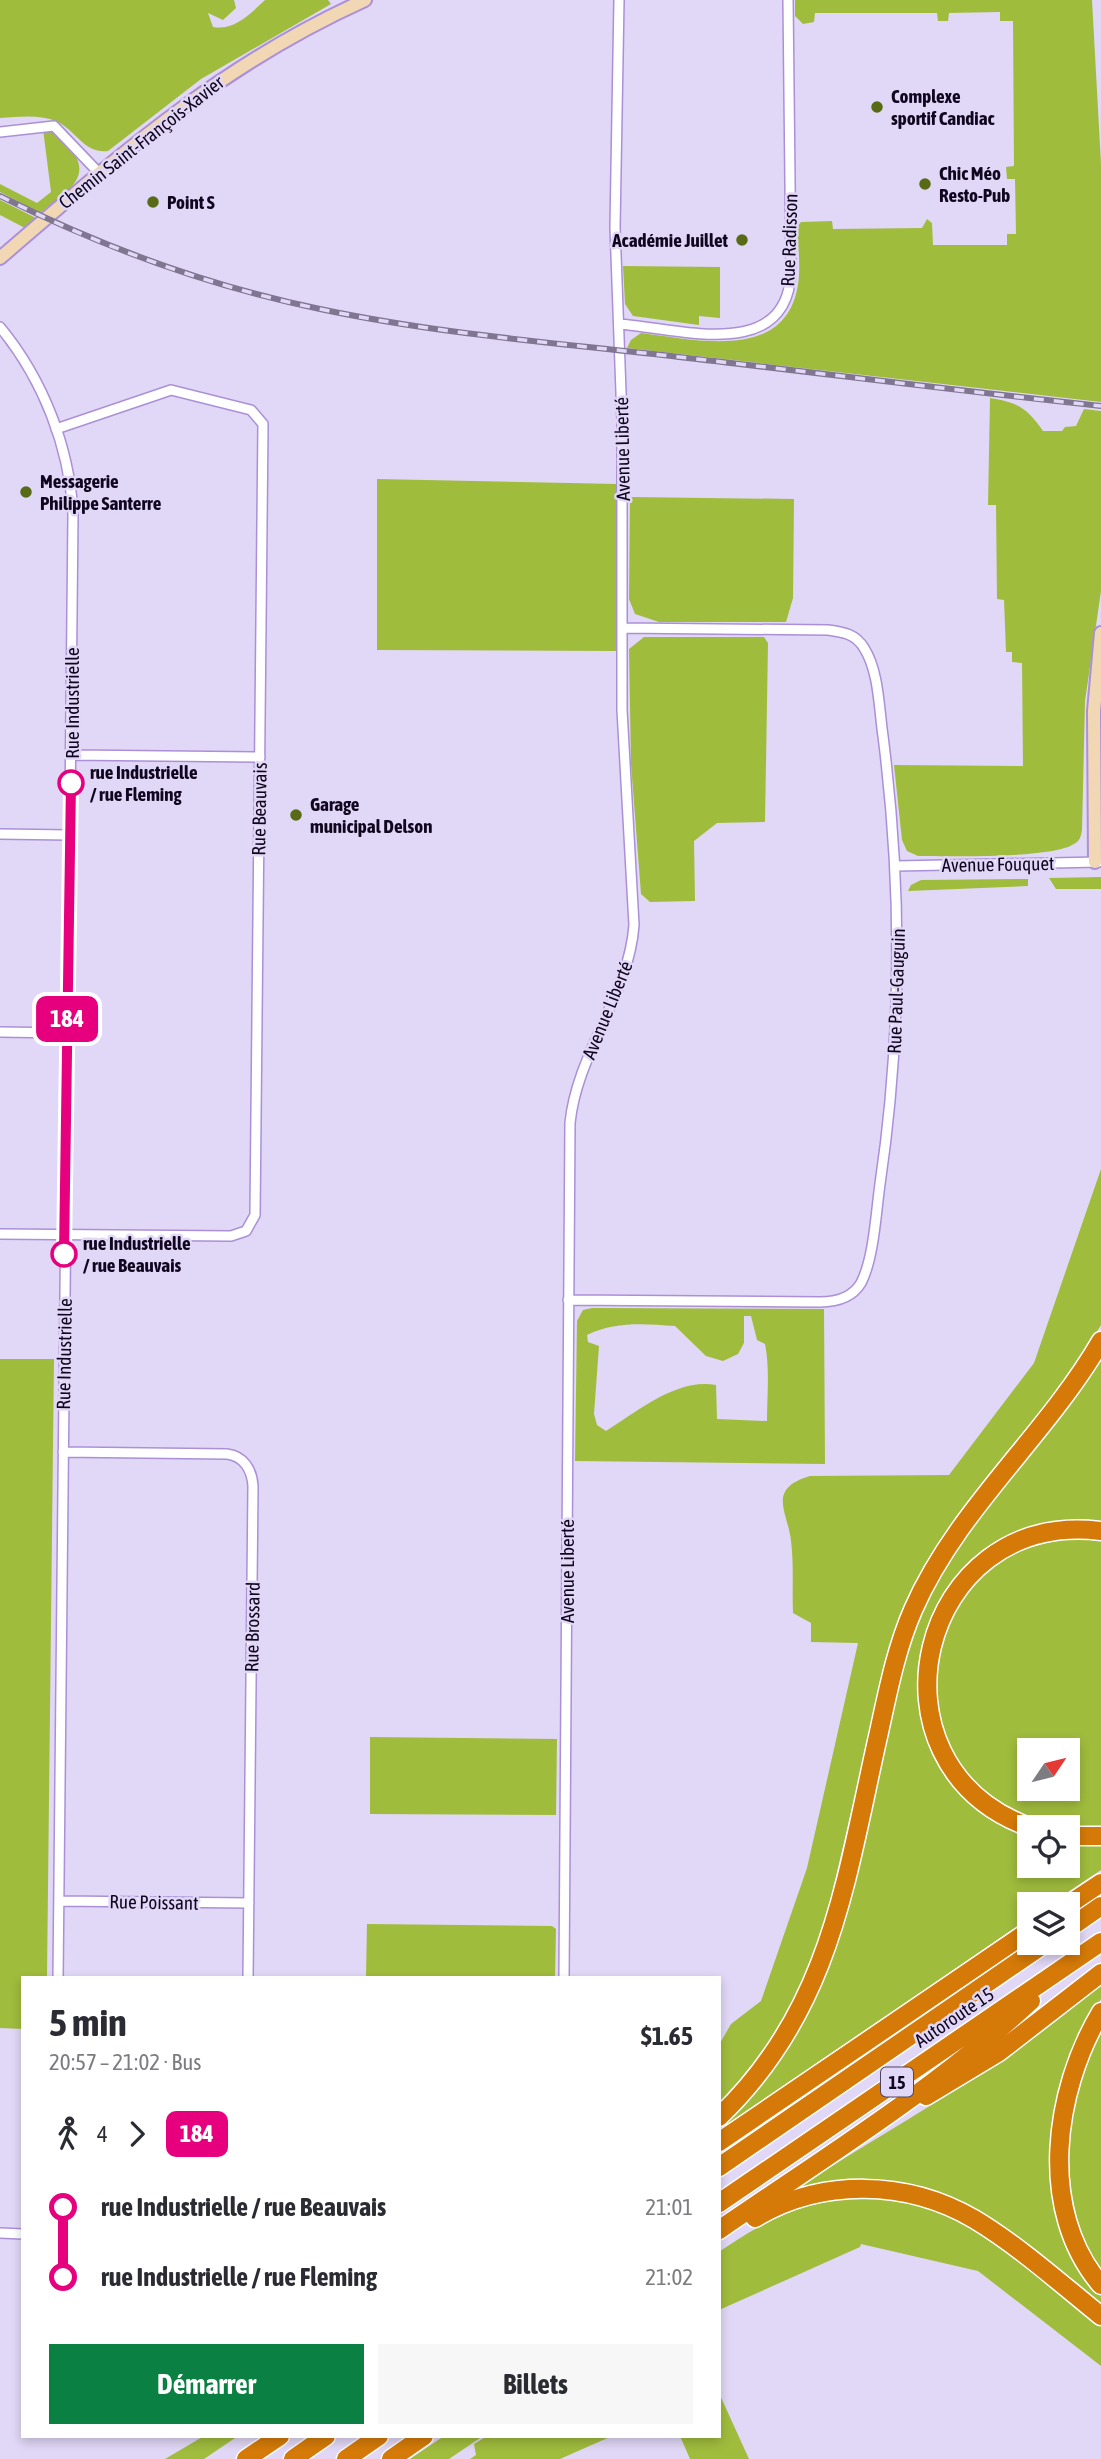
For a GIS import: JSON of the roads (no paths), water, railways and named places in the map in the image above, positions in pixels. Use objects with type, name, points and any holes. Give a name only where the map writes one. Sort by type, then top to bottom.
[{"type":"highway","points":[[721,2115],[748,2087],[780,2045],[819,1972],[839,1909],[895,1660],[922,1590],[952,1541],[1078,1378],[1101,1341]]},
{"type":"highway","points":[[1017,1821],[982,1801],[947,1760],[928,1706],[926,1677],[930,1648],[939,1621],[954,1595],[972,1573],[994,1555],[1042,1534],[1070,1530],[1101,1531]]},
{"type":"highway","points":[[1080,1836],[1101,1836]]},
{"type":"highway","points":[[1080,1897],[1101,1883]]},
{"type":"highway","points":[[1080,1921],[1101,1906]]},
{"type":"highway","points":[[721,2141],[1017,1939]]},
{"type":"highway","name":"15","points":[[1074,1960],[1101,1942]]},
{"type":"highway","name":"Autoroute 15","points":[[721,2166],[1029,1955]]},
{"type":"highway","points":[[721,2229],[859,2134],[998,2032],[1074,1960]]},
{"type":"highway","name":"Autoroute 15","points":[[721,2202],[1074,1960]]},
{"type":"highway","points":[[859,2134],[999,2052],[1101,1973]]},
{"type":"highway","points":[[1101,2012],[1084,2043],[1069,2085],[1061,2125],[1060,2163],[1062,2196],[1070,2230],[1084,2262],[1101,2285]]},
{"type":"highway","points":[[721,2239],[764,2212],[807,2195],[856,2189],[900,2192],[943,2204],[981,2223],[1101,2316]]},
{"type":"highway","points":[[246,2459],[277,2438]]},
{"type":"highway","points":[[293,2459],[323,2438]]},
{"type":"highway","points":[[346,2459],[376,2438]]},
{"type":"highway","points":[[391,2459],[421,2438]]},
{"type":"street","name":"Chemin Saint-François-Xavier","points":[[0,258],[161,121],[236,68],[289,37],[365,0]]},
{"type":"street","name":"Avenue Liberté","points":[[564,1976],[571,1108],[581,1074],[629,957],[633,937],[623,747],[619,324],[615,227],[619,0]]},
{"type":"street","name":"Rue Radisson","points":[[619,324],[740,335],[763,326],[784,302],[791,272],[788,0]]},
{"type":"street","points":[[0,132],[54,126],[99,173]]},
{"type":"street","name":"Rue Industrielle","points":[[0,327],[33,377],[56,429],[67,467],[73,510],[58,1976]]},
{"type":"street","name":"Rue Beauvais","points":[[56,429],[172,390],[244,408],[260,419],[263,431],[254,1221],[246,1231],[231,1236],[65,1234]]},
{"type":"street","name":"Rue Paul-Gauguin","points":[[568,1300],[831,1302],[846,1297],[857,1289],[865,1270],[873,1233],[893,1077],[898,946],[895,866],[877,696],[868,656],[856,638],[828,630],[622,628]]},
{"type":"street","points":[[1098,862],[1094,711],[1101,633]]},
{"type":"street","points":[[71,755],[260,757]]},
{"type":"street","points":[[0,834],[69,835]]},
{"type":"street","name":"Avenue Fouquet","points":[[895,866],[1098,862]]},
{"type":"street","points":[[0,1032],[67,1033]]},
{"type":"street","points":[[0,1234],[65,1234]]},
{"type":"street","name":"Rue Brossard","points":[[63,1452],[227,1454],[240,1458],[251,1473],[254,1486],[248,1976]]},
{"type":"street","name":"Rue Poissant","points":[[59,1901],[249,1903]]},
{"type":"street","points":[[0,2233],[21,2234]]},
{"type":"railway","points":[[0,196],[77,232],[196,277],[278,300],[364,318],[499,337],[1101,406]]},
{"type":"place","name":"Complexe sportif Candiac","points":[[877,107]]},
{"type":"place","name":"Chic Méo Resto-Pub","points":[[925,184]]},
{"type":"place","name":"Point S","points":[[153,202]]},
{"type":"place","name":"Académie Juillet","points":[[742,240]]},
{"type":"place","name":"Messagerie Philippe Santerre","points":[[26,492]]},
{"type":"place","name":"rue Industrielle / rue Fleming","points":[[71,783]]},
{"type":"place","name":"Garage municipal Delson","points":[[296,815]]},
{"type":"place","name":"rue Industrielle / rue Beauvais","points":[[64,1254]]}]
